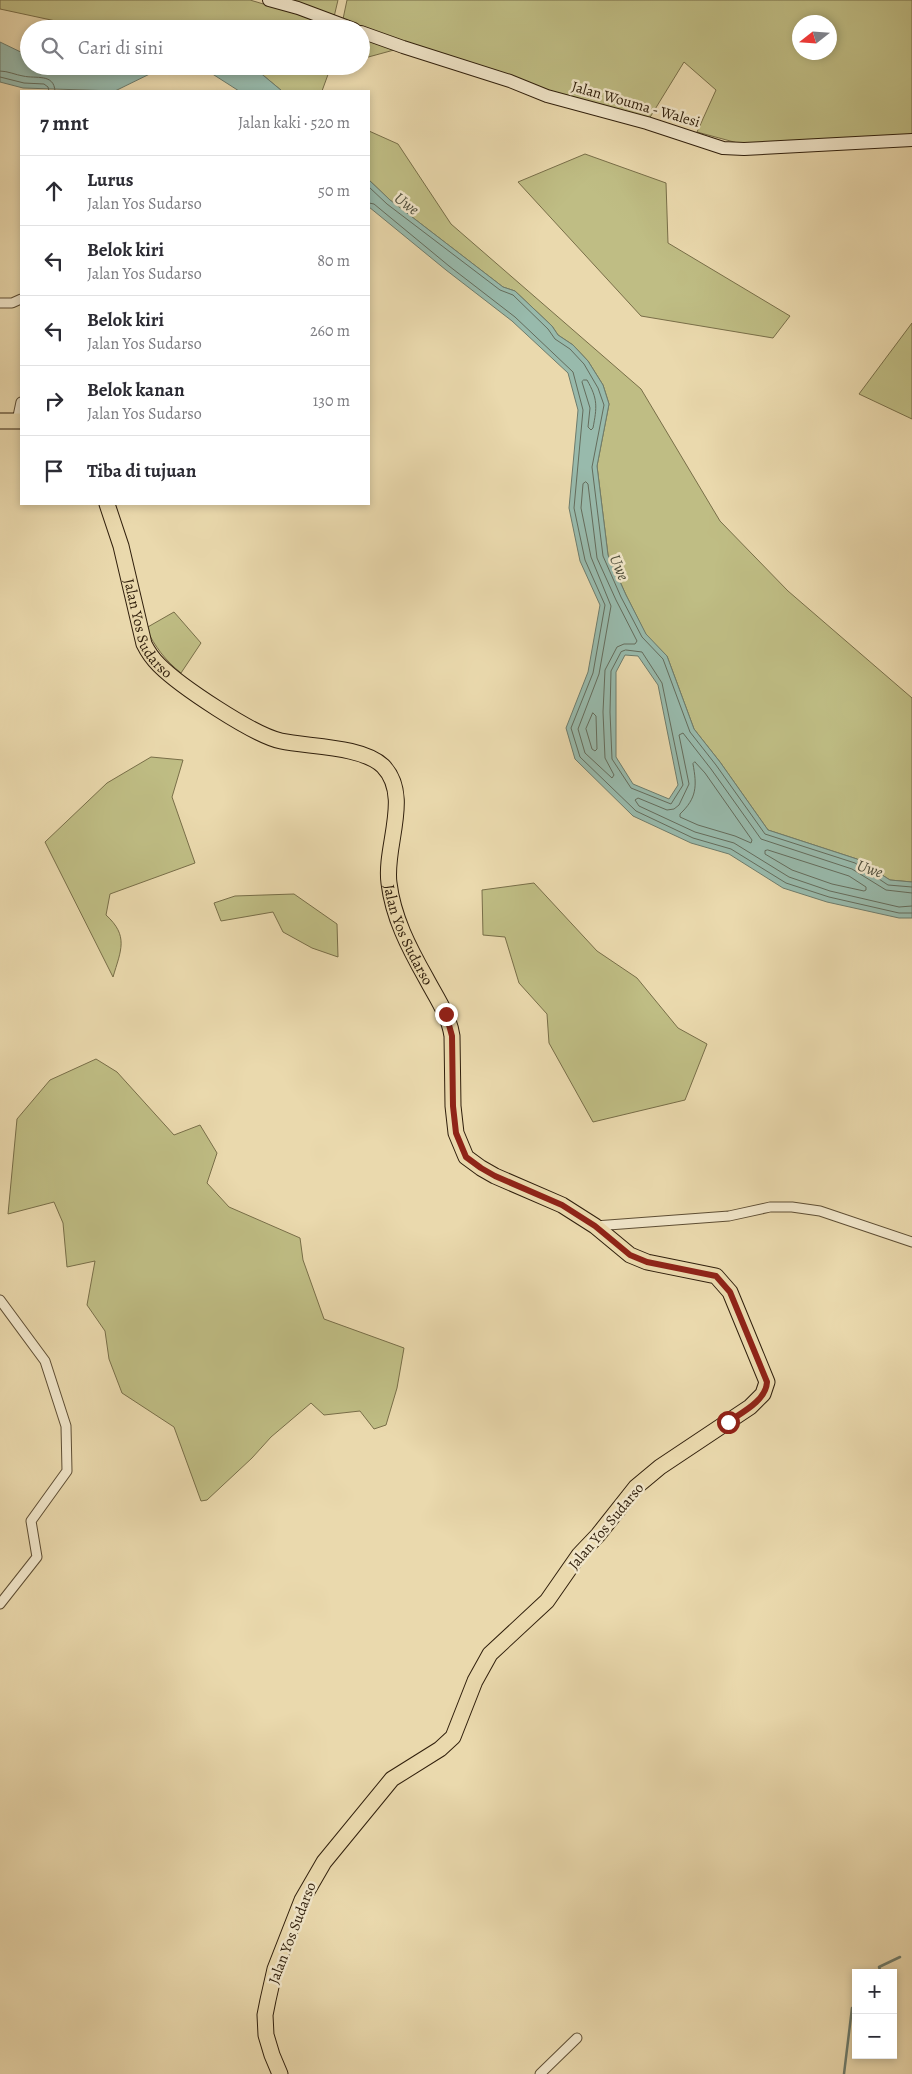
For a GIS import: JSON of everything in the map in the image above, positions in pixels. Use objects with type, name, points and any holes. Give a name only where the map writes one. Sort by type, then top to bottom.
[{"type":"main road","points":[[0,421],[19,421]]},
{"type":"main road","name":"Jalan Yos Sudarso","points":[[108,505],[121,546],[144,644],[149,655],[160,667],[202,697],[260,734],[280,741],[354,753],[370,758],[382,765],[388,773],[397,792],[388,861],[388,882],[393,903],[409,949],[451,1026],[453,1106],[456,1133],[466,1157],[481,1168],[562,1205],[595,1226],[620,1248],[647,1262],[708,1274],[721,1280],[730,1292],[765,1375],[767,1387],[750,1407],[660,1467],[636,1487],[598,1535],[579,1555],[547,1601],[490,1654],[475,1681],[452,1738],[440,1749],[392,1779],[324,1862],[302,1900],[275,1969],[268,2000],[265,2015],[266,2034],[280,2074]]},
{"type":"street","points":[[269,0],[330,20]]},
{"type":"street","name":"Jalan Wouma - Walesi","points":[[370,35],[510,81],[547,96],[647,123],[723,148],[744,150],[912,140]]},
{"type":"street","points":[[0,304],[12,303],[20,299]]},
{"type":"street","points":[[595,1226],[729,1216],[770,1207],[792,1207],[820,1211],[912,1242]]},
{"type":"street","points":[[0,1300],[45,1361],[66,1426],[67,1471],[31,1521],[37,1557],[0,1604]]},
{"type":"street","points":[[540,2074],[577,2038]]},
{"type":"shaded area","points":[[0,0],[250,0],[313,20],[51,20],[0,9]]},
{"type":"shaded area","points":[[288,0],[338,0],[334,17]]},
{"type":"shaded area","points":[[347,0],[912,0],[912,136],[745,145],[697,132],[716,90],[684,62],[649,119],[495,73],[419,47],[370,29],[370,20],[343,19]]},
{"type":"shaded area","points":[[370,41],[394,50],[370,57]]},
{"type":"shaded area","points":[[263,75],[328,75],[322,90],[281,90]]},
{"type":"shaded area","points":[[370,131],[398,144],[451,224],[641,389],[720,521],[788,591],[912,698],[912,882],[890,880],[857,859],[768,830],[694,729],[667,656],[646,635],[608,555],[597,466],[609,404],[603,385],[588,361],[573,345],[558,335],[552,326],[515,291],[503,287],[390,200],[370,181]]},
{"type":"shaded area","points":[[585,154],[666,183],[668,243],[790,316],[773,338],[641,316],[518,182]]},
{"type":"shaded area","points":[[912,323],[912,419],[859,394]]},
{"type":"shaded area","points":[[174,612],[201,643],[181,673],[161,653],[146,628]]},
{"type":"shaded area","points":[[151,757],[183,760],[172,797],[195,863],[110,894],[106,915],[118,930],[121,944],[119,959],[113,977],[45,842],[107,783]]},
{"type":"shaded area","points":[[534,883],[597,951],[637,978],[678,1028],[707,1044],[685,1100],[593,1122],[549,1043],[547,1014],[519,983],[505,937],[483,935],[482,890]]},
{"type":"shaded area","points":[[294,894],[337,924],[338,957],[312,948],[283,932],[273,912],[221,921],[214,903],[235,896]]},
{"type":"shaded area","points":[[96,1059],[117,1072],[174,1135],[200,1125],[217,1153],[207,1183],[229,1207],[300,1238],[303,1260],[324,1319],[404,1348],[397,1388],[386,1425],[374,1429],[360,1411],[324,1415],[311,1403],[271,1437],[252,1458],[207,1500],[201,1501],[174,1427],[122,1393],[109,1359],[105,1331],[87,1305],[95,1261],[67,1267],[63,1223],[54,1202],[8,1214],[17,1119],[50,1080]]},
{"type":"water","points":[[0,42],[20,52],[20,75],[148,75],[117,90],[23,88],[0,82]]},
{"type":"water","points":[[214,75],[263,75],[281,90],[237,90]]},
{"type":"water","name":"Uwe","points":[[370,181],[390,200],[503,287],[515,291],[552,326],[558,335],[573,345],[588,361],[603,385],[609,404],[597,466],[608,555],[646,634],[667,656],[694,729],[768,830],[857,859],[890,880],[912,882],[912,918],[899,918],[827,902],[783,888],[729,854],[691,843],[633,816],[575,759],[566,728],[588,672],[600,605],[580,561],[569,508],[578,410],[568,373],[512,321],[370,208]],"holes":[[[625,655],[638,656],[658,685],[678,785],[669,799],[633,784],[616,757],[616,672]]]},
{"type":"waterway","points":[[880,1969],[879,1967],[900,1957]]},
{"type":"waterway","points":[[844,2074],[852,2008]]},
{"type":"route","points":[[446,1014],[451,1026],[452,1036],[453,1106],[456,1133],[466,1157],[495,1176],[562,1205],[595,1226],[630,1255],[662,1266],[716,1276],[730,1292],[765,1375],[767,1387],[750,1407],[728,1422]]}]
